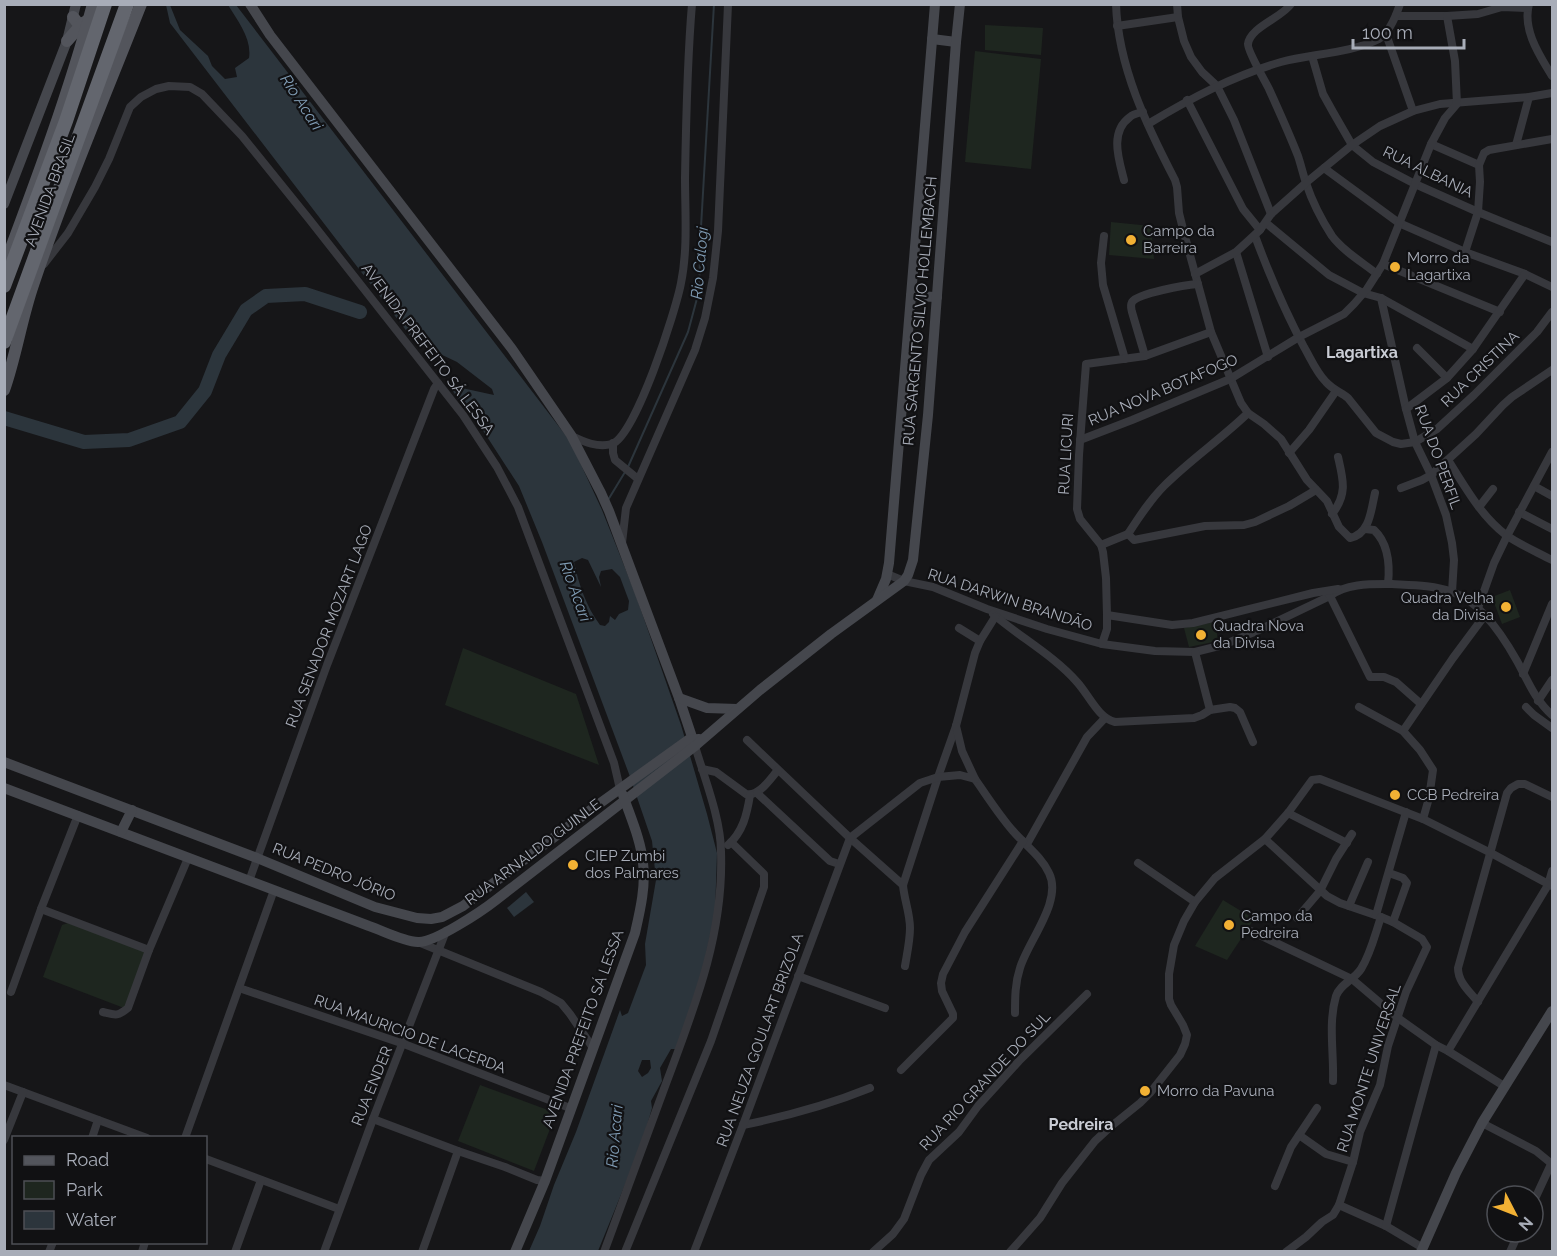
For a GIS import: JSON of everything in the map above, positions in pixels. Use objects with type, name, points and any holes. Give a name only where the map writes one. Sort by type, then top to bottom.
[{"type":"highway","name":"AVENIDA BRASIL","points":[[4,286],[69,110],[105,4]]},
{"type":"highway","name":"AVENIDA BRASIL","points":[[4,342],[127,4]]},
{"type":"main road","name":"AVENIDA BRASIL","points":[[7,260],[64,101],[80,16],[93,4]]},
{"type":"main road","name":"AVENIDA BRASIL","points":[[4,390],[23,316],[38,272],[87,139],[141,4]]},
{"type":"main road","points":[[250,4],[270,35],[512,350],[571,435],[609,511],[694,742]]},
{"type":"main road","name":"RUA SARGENTO SILVIO HOLLEMBACH","points":[[875,603],[887,574],[934,4]]},
{"type":"main road","name":"RUA SARGENTO SILVIO HOLLEMBACH","points":[[904,580],[913,560],[928,415],[960,4]]},
{"type":"main road","points":[[4,204],[67,41],[80,16]]},
{"type":"main road","points":[[932,39],[956,42]]},
{"type":"main road","points":[[4,242],[7,260]]},
{"type":"main road","points":[[910,296],[937,297]]},
{"type":"main road","points":[[628,798],[694,742],[831,634],[904,580]]},
{"type":"main road","points":[[679,698],[707,708],[737,709]]},
{"type":"main road","points":[[624,786],[694,742]]},
{"type":"main road","name":"RUA PEDRO JÓRIO","points":[[4,762],[257,858],[375,907],[417,918],[432,919],[442,917],[463,906],[624,786]]},
{"type":"main road","name":"AVENIDA PREFEITO SÁ LESSA","points":[[515,1251],[545,1181],[570,1108],[628,956],[640,909],[644,865],[624,786]]},
{"type":"main road","points":[[4,788],[417,942]]},
{"type":"main road","name":"RUA ARNALDO GUINLE","points":[[417,942],[431,939],[485,909],[628,798]]},
{"type":"main road","points":[[121,832],[132,810]]},
{"type":"main road","points":[[608,814],[632,822]]},
{"type":"main road","points":[[369,926],[375,907]]},
{"type":"main road","points":[[1422,1250],[1460,1165],[1482,1123],[1552,1011]]},
{"type":"street","points":[[571,435],[592,444],[602,445],[619,439],[640,403],[675,308],[682,281],[685,241],[686,125],[692,4]]},
{"type":"street","points":[[622,545],[626,508],[695,350],[705,318],[713,278],[718,231],[728,4]]},
{"type":"street","points":[[1116,4],[1117,26],[1133,90],[1175,180],[1179,213],[1211,332],[1230,379],[1248,413],[1281,439],[1307,480],[1327,501],[1339,527],[1348,537],[1353,538],[1365,529],[1375,493]]},
{"type":"street","points":[[1177,4],[1184,41],[1191,57],[1202,72],[1217,86],[1234,120],[1271,214]]},
{"type":"street","points":[[1291,4],[1288,9],[1252,36],[1248,46],[1299,158],[1316,208],[1334,239],[1377,274]]},
{"type":"street","points":[[1148,124],[1187,100],[1248,72],[1282,62],[1362,45],[1386,34],[1400,4]]},
{"type":"street","points":[[1396,16],[1478,14],[1502,7],[1528,6],[1530,31],[1537,52],[1552,76]]},
{"type":"street","points":[[1447,16],[1455,61],[1457,104]]},
{"type":"street","points":[[1117,26],[1178,18]]},
{"type":"street","points":[[1386,34],[1413,111]]},
{"type":"street","name":"RUA ALBANIA","points":[[1312,56],[1323,94],[1352,145],[1373,162],[1415,184],[1552,242]]},
{"type":"street","name":"AVENIDA PREFEITO SÁ LESSA","points":[[38,272],[68,232],[94,188],[109,159],[130,107],[141,97],[156,89],[169,86],[190,87],[202,94],[242,136],[415,353],[463,415],[497,467],[518,507],[624,786]]},
{"type":"street","points":[[1195,274],[1236,252],[1260,230],[1271,214],[1306,183],[1352,145],[1380,126],[1413,111],[1440,104],[1529,98],[1552,93]]},
{"type":"street","points":[[1516,146],[1529,98]]},
{"type":"street","points":[[1187,100],[1244,209],[1260,230],[1329,275],[1381,298],[1473,349]]},
{"type":"street","name":"RUA NOVA BOTAFOGO","points":[[1080,440],[1230,379],[1299,337],[1344,314],[1383,264],[1431,144],[1441,124],[1457,104]]},
{"type":"street","points":[[1124,180],[1117,154],[1118,136],[1130,116],[1143,112]]},
{"type":"street","points":[[1465,252],[1478,212],[1479,165],[1484,153],[1489,150],[1552,139]]},
{"type":"street","points":[[1431,144],[1479,165]]},
{"type":"street","points":[[1324,168],[1399,223],[1552,287]]},
{"type":"street","points":[[1260,230],[1279,295],[1317,371],[1336,392],[1348,398],[1377,433],[1401,444],[1415,442]]},
{"type":"street","points":[[1104,236],[1101,264],[1103,285],[1125,359],[1145,356],[1211,332]]},
{"type":"street","points":[[1236,252],[1268,357]]},
{"type":"street","points":[[1383,264],[1500,312]]},
{"type":"street","points":[[1406,409],[1446,378],[1473,349],[1525,274]]},
{"type":"street","points":[[1145,356],[1132,312],[1132,303],[1136,299],[1153,293],[1198,284]]},
{"type":"street","name":"RUA DO PERFIL","points":[[1381,298],[1415,442],[1443,506],[1452,543],[1454,560],[1452,592]]},
{"type":"street","name":"RUA CRISTINA","points":[[1415,442],[1437,429],[1474,395],[1537,332],[1552,312]]},
{"type":"street","points":[[1417,348],[1446,378]]},
{"type":"street","name":"RUA LICURI","points":[[1101,544],[1078,514],[1078,474],[1086,364],[1125,359]]},
{"type":"street","points":[[1401,488],[1431,475],[1512,397],[1552,370]]},
{"type":"street","name":"RUA SENADOR MOZART LAGO","points":[[249,881],[331,654],[438,383]]},
{"type":"street","points":[[1289,453],[1309,430],[1336,392]]},
{"type":"street","points":[[1102,644],[1107,628],[1107,615],[1106,578],[1101,544],[1128,534],[1166,484],[1248,413]]},
{"type":"street","points":[[613,443],[614,457],[638,479]]},
{"type":"street","points":[[1478,608],[1494,564],[1519,512],[1550,461],[1552,452]]},
{"type":"street","points":[[1332,514],[1341,500],[1343,491],[1343,478],[1338,457]]},
{"type":"street","points":[[1448,460],[1479,507],[1497,527],[1508,536],[1552,560]]},
{"type":"street","points":[[1534,486],[1552,496]]},
{"type":"street","points":[[1479,507],[1493,489]]},
{"type":"street","points":[[1128,534],[1134,540],[1205,526],[1244,525],[1266,518],[1316,490]]},
{"type":"street","points":[[1519,512],[1552,530]]},
{"type":"street","points":[[1365,529],[1374,530],[1381,539],[1389,563],[1388,584]]},
{"type":"street","name":"RUA DARWIN BRANDÃO","points":[[887,574],[933,587],[987,609],[1047,629],[1102,644],[1155,651],[1195,652],[1223,645],[1330,596],[1339,589]]},
{"type":"street","points":[[1107,615],[1172,625],[1193,624],[1313,594],[1358,586],[1388,584],[1452,592],[1459,594],[1485,615],[1517,661],[1538,700],[1552,715]]},
{"type":"street","points":[[1330,596],[1370,677],[1384,677],[1396,682],[1421,704]]},
{"type":"street","points":[[1523,674],[1552,604]]},
{"type":"street","points":[[987,609],[1053,658],[1077,682],[1105,718],[1115,722],[1185,719],[1202,716],[1210,710],[1230,707],[1240,712],[1253,742]]},
{"type":"street","points":[[1403,731],[1485,615]]},
{"type":"street","points":[[905,966],[910,928],[903,885],[956,726],[980,641],[995,617]]},
{"type":"street","points":[[959,628],[980,641]]},
{"type":"street","points":[[1195,652],[1210,710]]},
{"type":"street","points":[[1538,700],[1552,680]]},
{"type":"street","points":[[1359,706],[1403,731],[1420,750],[1433,770],[1423,819]]},
{"type":"street","points":[[1526,707],[1552,728]]},
{"type":"street","points":[[902,1070],[953,1018],[942,991],[943,974],[965,932],[1025,843],[1087,737],[1105,718]]},
{"type":"street","points":[[956,726],[962,751],[975,779],[1007,824],[1048,871],[1052,881],[1052,892],[1045,915],[1017,975],[1014,997],[1015,1013]]},
{"type":"street","points":[[747,740],[903,885]]},
{"type":"street","points":[[604,1251],[705,976],[717,923],[722,849],[716,818],[694,742]]},
{"type":"street","points":[[702,769],[716,772],[740,790],[754,794],[830,861],[839,864]]},
{"type":"street","points":[[722,849],[737,836],[754,794],[778,770]]},
{"type":"street","points":[[850,838],[920,783],[938,777],[960,775],[975,779]]},
{"type":"street","points":[[1010,1251],[1040,1218],[1062,1183],[1095,1141],[1140,1104],[1180,1055],[1186,1035],[1184,1025],[1169,999],[1169,974],[1174,945],[1184,921],[1195,902],[1215,878],[1264,839],[1314,779],[1320,779],[1423,819],[1550,885]]},
{"type":"street","points":[[1478,1002],[1461,981],[1458,968],[1505,799],[1511,788],[1518,784],[1525,784],[1552,796]]},
{"type":"street","points":[[1333,1081],[1332,1024],[1336,995],[1342,986],[1358,974],[1365,961],[1406,812]]},
{"type":"street","points":[[1288,813],[1347,843]]},
{"type":"street","points":[[11,992],[78,815]]},
{"type":"street","points":[[1297,918],[1320,891],[1352,834]]},
{"type":"street","name":"RUA NEUZA GOULART BRIZOLA","points":[[694,1251],[850,838]]},
{"type":"street","points":[[1264,839],[1320,891],[1333,900],[1393,922],[1407,883],[1403,878],[1389,873]]},
{"type":"street","points":[[625,1251],[711,1041],[764,888],[764,874],[731,842]]},
{"type":"street","points":[[103,1012],[117,1016],[128,1008],[149,950],[188,858]]},
{"type":"street","points":[[1349,906],[1368,862]]},
{"type":"street","points":[[1138,863],[1195,902]]},
{"type":"street","points":[[1448,1051],[1550,885],[1552,871]]},
{"type":"street","points":[[184,1136],[274,890]]},
{"type":"street","points":[[41,909],[149,950]]},
{"type":"street","name":"RUA MONTE UNIVERSAL","points":[[1339,1205],[1360,1132],[1380,1085],[1388,1046],[1406,992],[1427,948],[1425,941],[1393,922]]},
{"type":"street","name":"RUA ENDER","points":[[324,1251],[446,931]]},
{"type":"street","points":[[1251,931],[1352,978],[1398,1018],[1436,1045],[1504,1086]]},
{"type":"street","points":[[417,942],[541,992],[561,1003],[593,1048]]},
{"type":"street","points":[[798,976],[885,1008]]},
{"type":"street","name":"RUA MAURICIO DE LACERDA","points":[[239,988],[404,1044],[570,1108]]},
{"type":"street","name":"RUA RIO GRANDE DO SUL","points":[[873,1251],[893,1234],[904,1219],[921,1174],[929,1160],[958,1132],[1018,1061],[1087,994]]},
{"type":"street","points":[[1386,1226],[1436,1045]]},
{"type":"street","points":[[4,1085],[144,1136]]},
{"type":"street","points":[[743,1125],[830,1104],[870,1088]]},
{"type":"street","points":[[4,1140],[23,1092]]},
{"type":"street","points":[[1275,1186],[1291,1147],[1317,1108]]},
{"type":"street","points":[[373,1119],[545,1181]]},
{"type":"street","points":[[92,1136],[98,1120]]},
{"type":"street","points":[[1482,1123],[1536,1151],[1552,1163],[1542,1184]]},
{"type":"street","points":[[1299,1135],[1326,1154],[1353,1162]]},
{"type":"street","points":[[422,1251],[458,1151]]},
{"type":"street","points":[[207,1159],[339,1209]]},
{"type":"street","points":[[235,1251],[261,1180]]},
{"type":"street","points":[[1287,1251],[1333,1215],[1339,1205],[1386,1226],[1422,1250]]},
{"type":"green space","points":[[985,25],[1043,28],[1041,55],[985,50]]},
{"type":"green space","points":[[975,51],[1041,59],[1031,169],[965,162]]},
{"type":"green space","name":"Campo da Barreira","points":[[1111,222],[1151,226],[1154,259],[1109,255]]},
{"type":"green space","name":"Quadra Velha da Divisa","points":[[1510,590],[1520,617],[1502,624],[1492,597]]},
{"type":"green space","name":"Quadra Nova da Divisa","points":[[1215,622],[1218,641],[1189,647],[1184,628]]},
{"type":"green space","points":[[463,648],[576,694],[599,765],[445,705]]},
{"type":"green space","name":"Campo da Pedreira","points":[[1223,900],[1254,919],[1227,960],[1195,946]]},
{"type":"green space","points":[[68,923],[145,951],[124,1008],[43,977],[62,925]]},
{"type":"green space","points":[[480,1085],[556,1113],[534,1171],[458,1141]]},
{"type":"water","name":"Rio Acari","points":[[166,5],[170,5],[180,30],[208,56],[212,66],[225,79],[237,77],[235,68],[249,58],[249,51],[243,30],[228,5],[236,5],[570,441],[602,510],[635,593],[681,725],[717,853],[715,913],[698,991],[677,1049],[671,1049],[660,1068],[662,1081],[651,1101],[652,1108],[642,1143],[598,1251],[529,1251],[576,1132],[620,1010],[622,1016],[628,1013],[646,965],[645,944],[656,880],[652,841],[629,774],[519,486],[482,429],[448,385],[494,395],[492,389],[457,362],[415,342],[170,23]],"holes":[[[582,558],[588,560],[601,587],[599,577],[601,571],[612,569],[620,577],[629,601],[628,610],[619,614],[615,620],[610,616],[605,626],[600,625],[595,618],[581,587],[574,562]],[[642,1060],[650,1060],[651,1068],[642,1077],[638,1071]]]},
{"type":"water","points":[[526,892],[534,902],[514,917],[507,908]]},
{"type":"waterway","name":"Rio Calogi","points":[[628,467],[688,332],[699,291],[714,4]]},
{"type":"waterway","points":[[4,418],[84,442],[129,440],[180,422],[205,391],[219,355],[246,310],[266,296],[305,294],[360,312]]},
{"type":"waterway","name":"Rio Calogi","points":[[608,500],[625,472]]},
{"type":"place","name":"Campo da Barreira","points":[[1131,240]]},
{"type":"place","name":"Morro da Lagartixa","points":[[1395,267]]},
{"type":"place","name":"Quadra Velha da Divisa","points":[[1506,607]]},
{"type":"place","name":"Quadra Nova da Divisa","points":[[1201,635]]},
{"type":"place","name":"CCB Pedreira","points":[[1395,795]]},
{"type":"place","name":"CIEP Zumbi dos Palmares","points":[[573,865]]},
{"type":"place","name":"Campo da Pedreira","points":[[1229,925]]},
{"type":"place","name":"Morro da Pavuna","points":[[1145,1091]]},
{"type":"district","name":"Lagartixa","points":[[1362,352]]},
{"type":"district","name":"Pedreira","points":[[1081,1124]]}]
